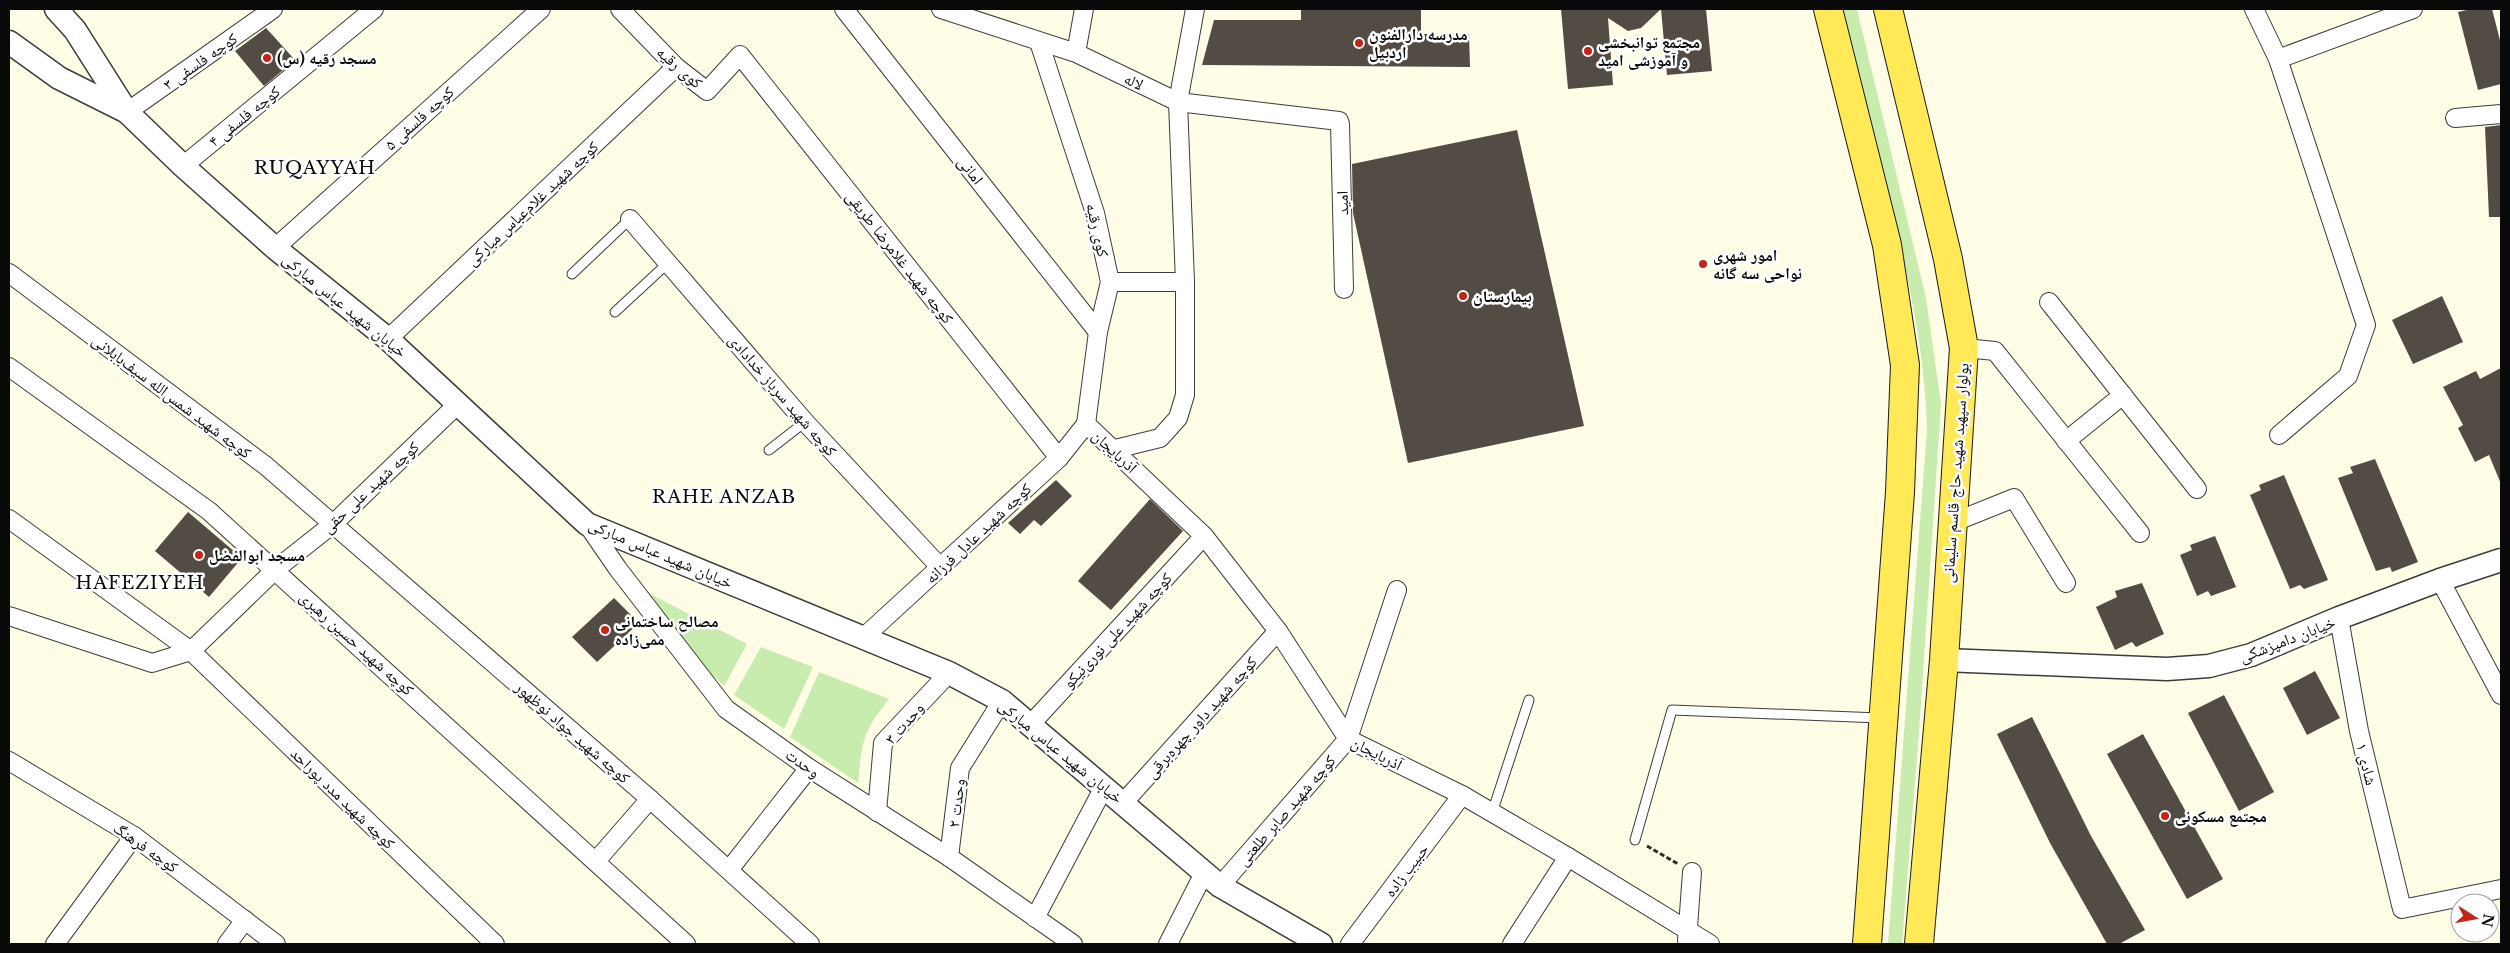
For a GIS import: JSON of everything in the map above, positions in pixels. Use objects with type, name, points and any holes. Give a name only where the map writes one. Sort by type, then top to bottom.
[{"type":"main road","points":[[1828,9],[1887,245],[1905,365],[1900,492],[1866,944]]},
{"type":"main road","name":"بولوار سپهبد شهید حاج قاسم سلیمانی","points":[[1888,9],[1940,222],[1964,348],[1944,660],[1919,944]]},
{"type":"street","points":[[56,9],[74,30],[127,112]]},
{"type":"street","name":"کوچه فلسفی ۳","points":[[127,112],[273,9]]},
{"type":"street","name":"کوچه فلسفی ۴","points":[[183,166],[374,9]]},
{"type":"street","name":"کوچه فلسفی ۵","points":[[275,248],[542,9]]},
{"type":"street","name":"کوی رقیه","points":[[620,9],[676,67],[707,91],[740,55]]},
{"type":"street","name":"امانی","points":[[844,9],[1098,332]]},
{"type":"street","name":"لاله","points":[[941,9],[1076,53],[1178,102],[1335,120]]},
{"type":"street","points":[[1076,53],[1084,9]]},
{"type":"street","points":[[1115,449],[1160,438],[1178,418],[1185,395],[1185,282],[1178,102],[1195,9]]},
{"type":"street","points":[[2254,9],[2278,59],[2366,325],[2348,376],[2279,435]]},
{"type":"street","points":[[2278,59],[2374,15],[2413,9]]},
{"type":"street","name":"خیابان شهید عباس مبارکی","points":[[9,42],[59,78],[127,112],[183,166],[275,248],[388,339],[587,524],[949,673],[1002,700],[1124,802],[1212,879],[1314,943]]},
{"type":"street","name":"کوی رقیه","points":[[1039,42],[1096,213],[1110,282],[1098,332],[1086,424]]},
{"type":"street","name":"کوچه شهید غلامرضا طریقی","points":[[740,55],[1059,458]]},
{"type":"street","name":"کوچه شهید غلام‌عباس مبارکی","points":[[388,339],[676,67]]},
{"type":"street","points":[[2456,118],[2501,114]]},
{"type":"street","name":"امید","points":[[1335,120],[1340,124],[1344,289]]},
{"type":"street","name":"کوچه شهید سرباز خدادادی","points":[[630,219],[805,422],[940,568]]},
{"type":"street","name":"کوچه شهید شمس‌الله سیف‌بابلانی","points":[[9,273],[266,466],[333,524]]},
{"type":"street","points":[[1110,282],[1185,282]]},
{"type":"street","points":[[2049,302],[2197,490]]},
{"type":"street","points":[[1964,348],[1995,351],[2140,533]]},
{"type":"street","name":"کوچه شهید حسین رهبری","points":[[9,367],[209,511],[276,569],[686,944]]},
{"type":"street","points":[[2066,441],[2123,395]]},
{"type":"street","name":"کوچه شهید علی حقی","points":[[191,651],[276,569],[333,524],[459,403]]},
{"type":"street","name":"کوچه شهید عادل فرزانه","points":[[864,637],[1059,458],[1086,424]]},
{"type":"street","name":"آذربایجان","points":[[1086,424],[1115,449],[1204,536],[1278,631],[1348,739],[1462,795],[1568,857],[1687,938],[1710,944]]},
{"type":"street","points":[[1952,523],[2014,498],[2066,583]]},
{"type":"street","name":"کوچه شهید مدد پوراحد","points":[[9,518],[191,651],[494,944]]},
{"type":"street","name":"کوچه شهید جواد نوظهور","points":[[333,524],[650,799],[810,944]]},
{"type":"street","name":"وحدت","points":[[587,524],[618,569],[726,708],[809,768],[949,857],[1073,944]]},
{"type":"street","name":"کوچه شهید علی نوری‌نیکو","points":[[1030,725],[1204,536]]},
{"type":"street","name":"خیابان دامپزشکی","points":[[1944,660],[2167,669],[2209,666],[2251,655],[2339,618],[2440,580],[2501,560]]},
{"type":"street","points":[[2440,580],[2501,695]]},
{"type":"street","name":"کوچه شهید صابر طلعتی","points":[[1212,879],[1348,739],[1397,590]]},
{"type":"street","points":[[9,616],[152,663],[191,651]]},
{"type":"street","name":"شادی ۱","points":[[2339,618],[2359,731],[2402,909],[2501,889]]},
{"type":"street","name":"کوچه شهید داور چهره‌برقی","points":[[1124,802],[1278,631]]},
{"type":"street","name":"وحدت ۳","points":[[877,812],[883,743],[949,673]]},
{"type":"street","name":"وحدت ۲","points":[[949,857],[960,768],[1002,700]]},
{"type":"street","name":"کوچه فرهنگ","points":[[9,762],[134,836],[276,944]]},
{"type":"street","points":[[729,870],[809,768]]},
{"type":"street","points":[[1035,918],[1104,787]]},
{"type":"street","name":"حبیب زاده","points":[[1350,944],[1462,795]]},
{"type":"street","points":[[596,861],[650,799]]},
{"type":"street","points":[[56,944],[134,836]]},
{"type":"street","points":[[1512,944],[1568,857]]},
{"type":"street","points":[[1687,938],[1692,872]]},
{"type":"street","points":[[1168,944],[1212,879]]},
{"type":"street","points":[[227,944],[245,920]]},
{"type":"lane","points":[[572,274],[630,219]]},
{"type":"lane","points":[[615,312],[669,262]]},
{"type":"lane","points":[[769,450],[805,422]]},
{"type":"lane","points":[[1492,813],[1529,700]]},
{"type":"lane","points":[[1635,840],[1672,710],[1882,718]]},
{"type":"path","points":[[1635,840],[1692,872]]},
{"type":"green space","points":[[1843,9],[1857,9],[1926,298],[1941,404],[1919,732],[1902,944],[1888,944],[1927,429],[1926,400],[1915,314],[1890,201]]},
{"type":"green space","points":[[650,594],[747,644],[724,686],[705,668],[649,597]]},
{"type":"green space","points":[[761,647],[813,667],[784,729],[734,695]]},
{"type":"green space","points":[[819,672],[889,699],[873,721],[865,738],[862,747],[858,783],[790,737]]},
{"type":"building","name":"مدرسه دارالفنون اردبیل","points":[[1301,9],[1421,9],[1421,34],[1469,34],[1470,67],[1202,65],[1214,20],[1301,20]]},
{"type":"building","points":[[1561,9],[1661,9],[1641,28],[1628,31],[1608,18],[1613,85],[1568,89]]},
{"type":"building","points":[[1661,9],[1706,9],[1712,71],[1667,75]]},
{"type":"building","points":[[2471,9],[2492,9],[2501,44],[2501,84],[2478,90],[2458,12]]},
{"type":"building","name":"مسجد رقیه (س)","points":[[266,28],[295,60],[264,86],[235,51]]},
{"type":"building","points":[[2501,125],[2501,217],[2489,217],[2485,127]]},
{"type":"building","name":"بیمارستان","points":[[1517,130],[1584,426],[1408,463],[1353,213],[1352,164]]},
{"type":"building","points":[[2442,296],[2463,342],[2413,364],[2392,320]]},
{"type":"building","points":[[2501,368],[2501,484],[2489,455],[2475,462],[2458,428],[2463,425],[2443,387],[2476,371],[2480,379]]},
{"type":"building","points":[[2375,459],[2418,562],[2392,572],[2390,567],[2376,571],[2338,478],[2353,473],[2350,467]]},
{"type":"building","points":[[2284,475],[2328,580],[2304,589],[2300,585],[2290,589],[2250,495],[2261,490],[2259,485]]},
{"type":"building","points":[[1056,480],[1072,496],[1041,526],[1034,520],[1020,534],[1008,523]]},
{"type":"building","points":[[1150,499],[1183,531],[1111,610],[1078,581]]},
{"type":"building","name":"مسجد ابوالفضل","points":[[188,512],[242,558],[209,597],[155,551]]},
{"type":"building","points":[[2215,536],[2236,587],[2211,596],[2208,591],[2197,596],[2180,555],[2192,550],[2190,545]]},
{"type":"building","points":[[2142,583],[2164,634],[2136,647],[2132,642],[2115,650],[2096,607],[2117,597],[2115,591]]},
{"type":"building","name":"مصالح ساختمانی ممی‌زاده","points":[[614,598],[639,623],[597,662],[572,637]]},
{"type":"building","points":[[2315,671],[2340,718],[2307,735],[2283,688]]},
{"type":"building","points":[[2224,695],[2274,792],[2239,811],[2188,713]]},
{"type":"building","points":[[2032,717],[2091,836],[2145,930],[2119,944],[2107,944],[2050,843],[1997,734]]},
{"type":"building","name":"مجتمع مسکونی","points":[[2143,734],[2223,879],[2187,899],[2107,754]]},
{"type":"place","name":"مدرسه دارالفنون اردبیل","points":[[1359,43]]},
{"type":"place","name":"مجتمع توانبخشی و آموزشی امید","points":[[1588,51]]},
{"type":"place","name":"مسجد رقیه (س)","points":[[267,58]]},
{"type":"place","name":"امور شهری نواحی سه گانه","points":[[1703,264]]},
{"type":"place","name":"بیمارستان","points":[[1463,296]]},
{"type":"place","name":"مسجد ابوالفضل","points":[[199,555]]},
{"type":"place","name":"مصالح ساختمانی ممی‌زاده","points":[[605,630]]},
{"type":"place","name":"مجتمع مسکونی","points":[[2165,816]]},
{"type":"district","name":"RUQAYYAH","points":[[315,168]]},
{"type":"district","name":"RAHE ANZAB","points":[[724,497]]},
{"type":"district","name":"HAFEZIYEH","points":[[140,583]]}]
